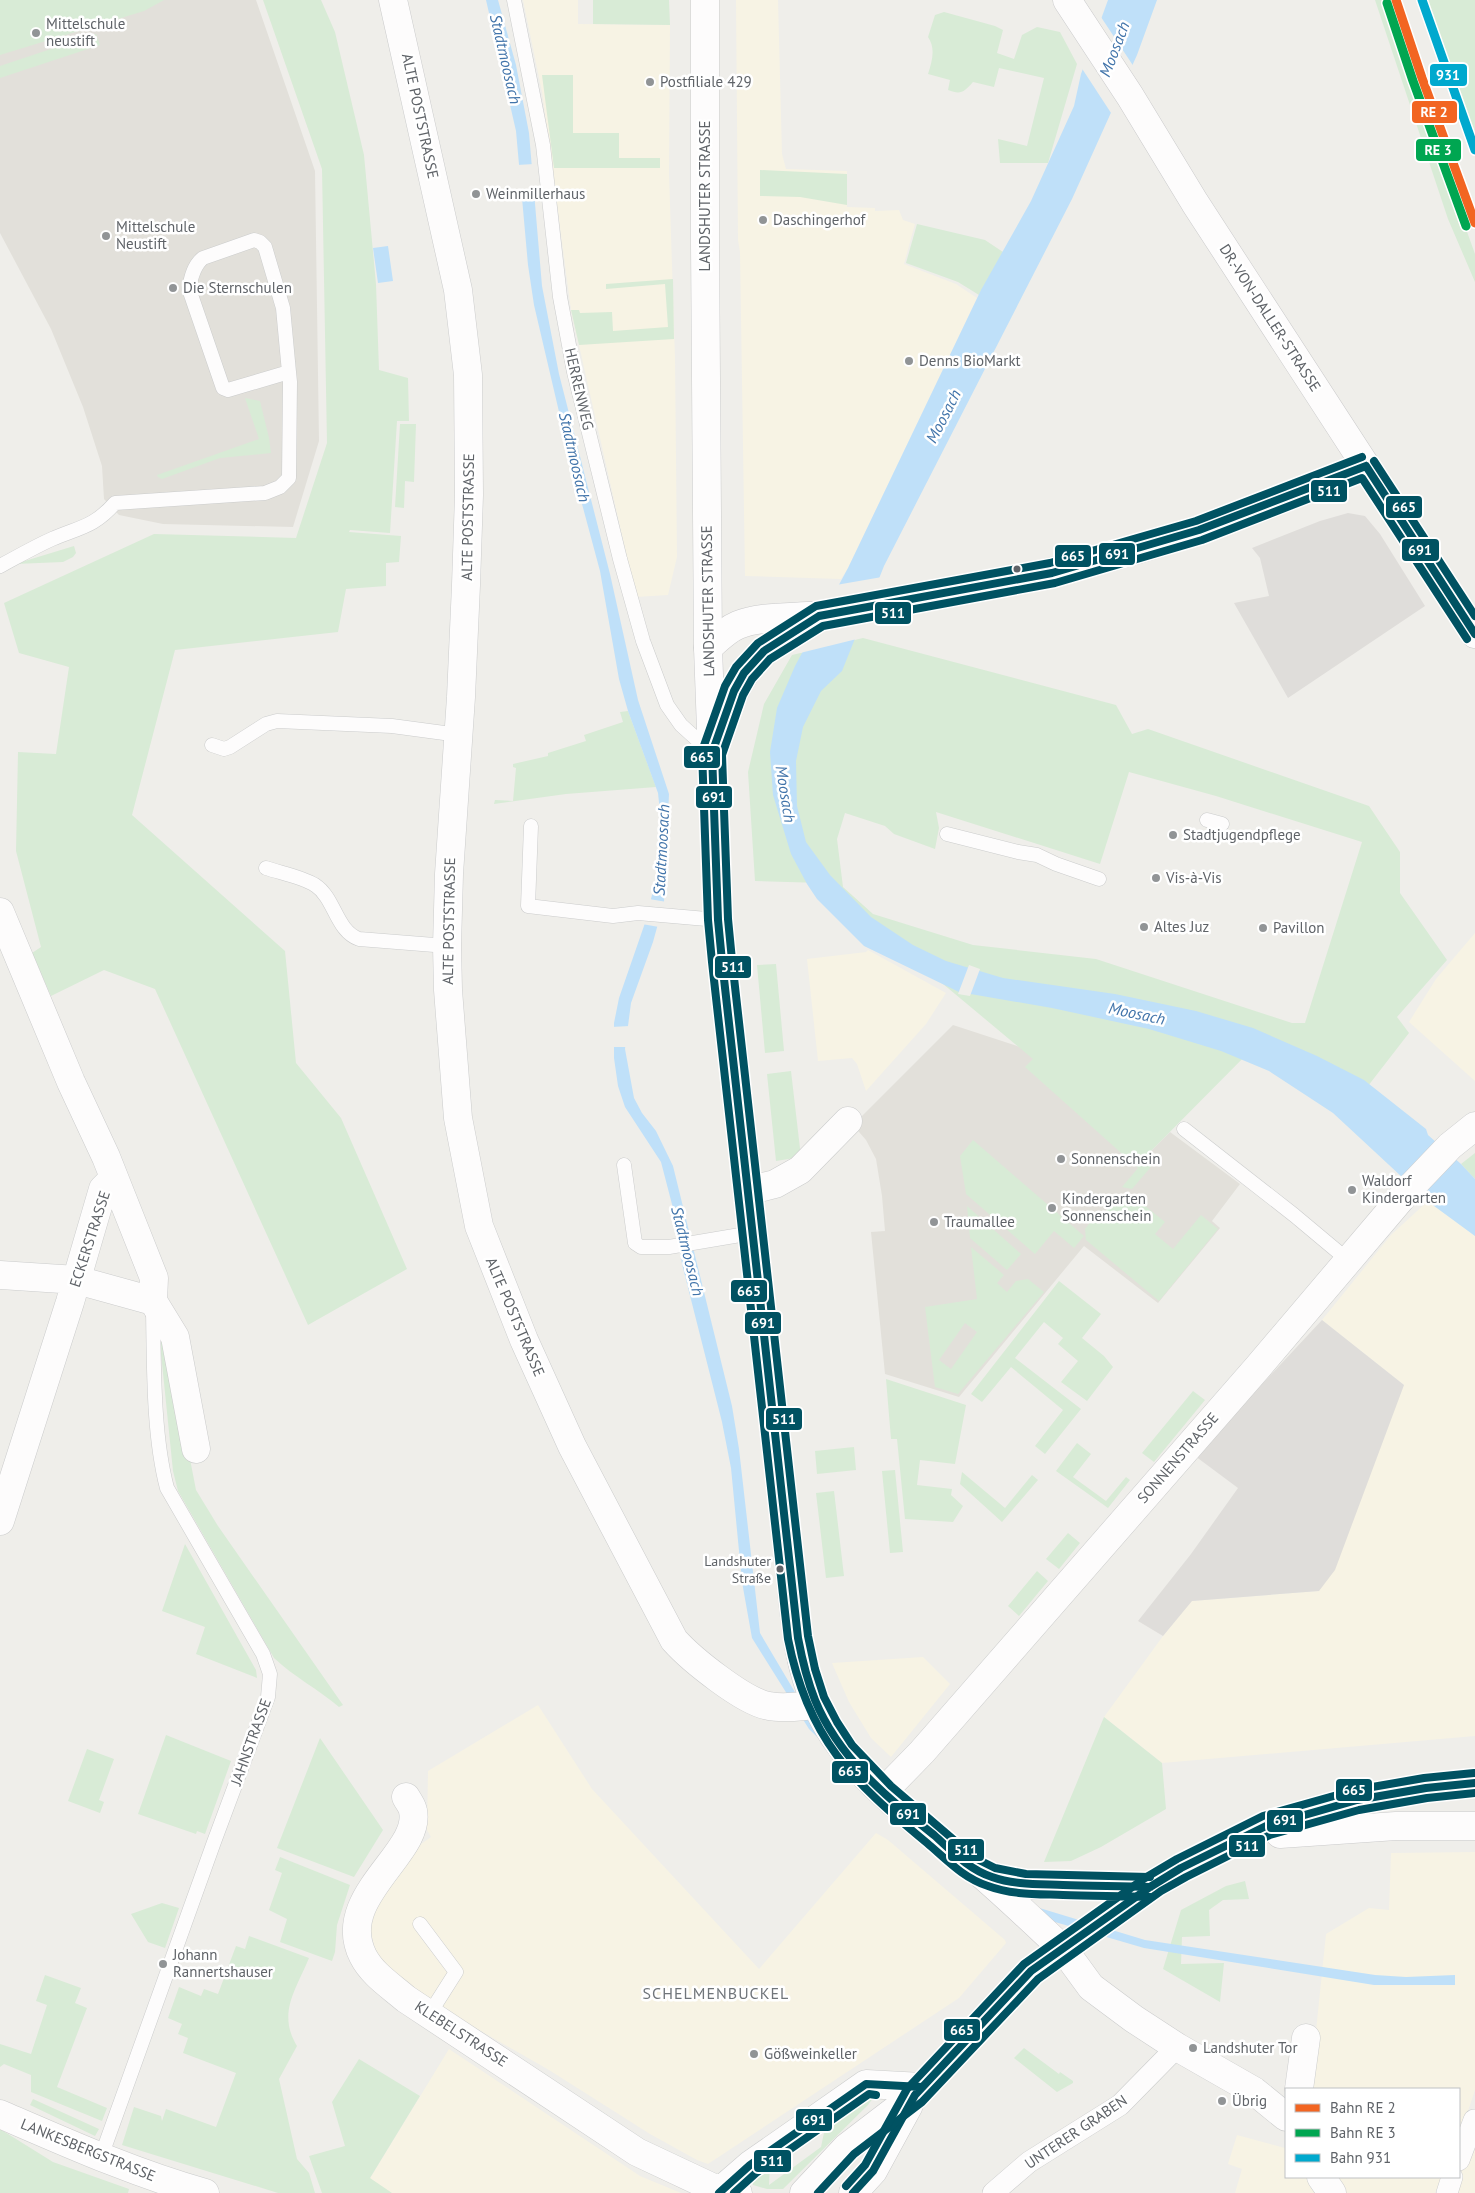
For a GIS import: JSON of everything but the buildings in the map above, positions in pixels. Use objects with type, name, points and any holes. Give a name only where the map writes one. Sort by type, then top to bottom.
[{"type":"street","name":"ALTE POSTSTRASSE","points":[[393,0],[458,290],[468,375],[469,496],[459,735],[449,874],[447,946],[448,990],[458,1118],[479,1226],[524,1340],[572,1446],[665,1624],[685,1652],[698,1664],[762,1704],[777,1707],[816,1705]]},
{"type":"street","name":"LANDSHUTER STRASSE","points":[[705,0],[708,648],[718,920],[798,1638],[805,1674],[816,1705],[837,1742],[862,1772],[883,1792],[1016,1904],[1064,1950],[1092,1987],[1134,2019],[1177,2047],[1254,2091],[1285,2113]]},
{"type":"street","name":"DR.-VON-DALLER-STRASSE","points":[[1067,0],[1130,96],[1195,203],[1366,466],[1471,620]]},
{"type":"street","points":[[708,648],[726,631],[750,621],[819,616],[1052,573],[1139,550],[1199,530],[1366,466]]},
{"type":"street","points":[[712,753],[726,711],[744,672],[764,651],[819,616]]},
{"type":"street","name":"ECKERSTRASSE","points":[[0,912],[71,1082],[114,1178],[103,1189],[77,1280],[0,1521]]},
{"type":"street","points":[[747,1191],[774,1184],[800,1170],[848,1121]]},
{"type":"street","name":"SONNENSTRASSE","points":[[883,1792],[922,1752],[1409,1189],[1450,1146],[1475,1126]]},
{"type":"street","points":[[114,1178],[154,1278],[153,1301],[175,1337],[196,1449]]},
{"type":"street","points":[[0,1275],[77,1280],[153,1301]]},
{"type":"street","points":[[804,2193],[847,2147],[918,2091],[1031,1971],[1064,1950],[1150,1887],[1181,1868],[1266,1826],[1317,1810],[1357,1800],[1426,1788],[1475,1783]]},
{"type":"street","name":"KLEBELSTRASSE","points":[[406,1798],[413,1811],[411,1834],[373,1886],[363,1906],[357,1925],[358,1944],[363,1957],[375,1972],[406,1999],[430,2013],[637,2152],[724,2192],[750,2164],[866,2084],[918,2091]]},
{"type":"street","points":[[1244,1836],[1346,1828],[1475,1826]]},
{"type":"street","points":[[979,1873],[1029,1885],[1150,1887]]},
{"type":"street","points":[[1299,2088],[1306,2038]]},
{"type":"street","name":"UNTERER GRABEN","points":[[993,2193],[1029,2162],[1120,2105],[1177,2047]]},
{"type":"street","points":[[853,2193],[873,2171],[918,2091]]},
{"type":"street","name":"LANKESBERGSTRASSE","points":[[0,2114],[159,2180],[205,2193]]},
{"type":"street","points":[[1460,2157],[1474,2118]]},
{"type":"street","points":[[1323,2178],[1332,2193]]},
{"type":"street","points":[[1447,2193],[1452,2178]]},
{"type":"lane","name":"HERRENWEG","points":[[514,0],[543,146],[560,297],[574,372],[620,559],[643,641],[667,705],[681,725],[712,753]]},
{"type":"lane","points":[[0,566],[51,540],[93,524],[116,503],[265,493],[280,487],[289,478],[289,372],[283,308],[265,247],[260,242],[254,240],[203,258],[198,262],[190,278],[189,289],[222,388],[228,390],[289,372]]},
{"type":"lane","points":[[212,745],[224,749],[230,747],[266,724],[278,721],[392,726],[459,735]]},
{"type":"lane","points":[[1207,820],[1222,824]]},
{"type":"lane","points":[[531,826],[528,906],[613,916],[638,913],[718,920]]},
{"type":"lane","points":[[947,834],[1037,855],[1056,864],[1100,879]]},
{"type":"lane","points":[[266,868],[314,885],[323,892],[345,929],[352,937],[447,946]]},
{"type":"lane","points":[[1184,1129],[1294,1215],[1348,1261]]},
{"type":"lane","points":[[624,1165],[635,1243],[641,1247],[669,1247],[752,1233]]},
{"type":"lane","name":"JAHNSTRASSE","points":[[102,2157],[214,1842],[268,1697],[270,1674],[263,1654],[167,1488],[158,1422],[153,1301]]},
{"type":"lane","points":[[420,1924],[456,1972],[430,2013]]},
{"type":"shaded area","name":"Die Sternschulen","points":[[0,0],[256,0],[315,171],[319,441],[293,527],[163,524],[119,515],[104,499],[102,466],[83,407],[51,329],[0,233]]},
{"type":"shaded area","points":[[523,0],[578,0],[578,24],[670,25],[669,173],[675,358],[677,557],[668,595],[636,597],[571,310],[542,92]]},
{"type":"shaded area","points":[[736,0],[778,0],[782,154],[786,169],[847,171],[847,207],[875,208],[875,211],[899,210],[903,220],[915,224],[904,264],[956,284],[977,298],[848,568],[841,579],[745,576],[740,252],[738,240]]},
{"type":"shaded area","points":[[1348,513],[1365,516],[1380,534],[1425,606],[1288,698],[1234,603],[1269,596],[1260,558],[1252,548],[1320,521]]},
{"type":"shaded area","points":[[1475,933],[1475,1081],[1409,1022],[1436,979]]},
{"type":"shaded area","points":[[868,950],[946,993],[926,1024],[866,1091],[857,1064],[852,1058],[818,1061],[807,959],[866,952]]},
{"type":"shaded area","name":"Kindergarten Sonnenschein","points":[[953,1025],[1020,1047],[1148,1154],[1170,1132],[1240,1184],[1212,1221],[1220,1228],[1158,1303],[1084,1246],[959,1397],[885,1374],[871,1232],[885,1231],[882,1196],[876,1159],[866,1140],[853,1125]]},
{"type":"shaded area","points":[[1428,1201],[1475,1236],[1475,1736],[1162,1763],[1104,1717],[1191,1601],[1319,1591],[1404,1385],[1322,1320],[1391,1235]]},
{"type":"shaded area","points":[[1322,1320],[1404,1385],[1335,1570],[1319,1591],[1192,1601],[1163,1636],[1138,1621],[1191,1554],[1238,1488],[1195,1456]]},
{"type":"shaded area","points":[[923,1657],[950,1684],[891,1757],[871,1738],[849,1702],[832,1663]]},
{"type":"shaded area","points":[[538,1705],[592,1789],[759,1969],[876,1833],[888,1840],[1005,1940],[1006,1943],[959,1998],[708,2164],[697,2160],[650,2134],[549,2070],[416,1994],[389,1971],[375,1950],[370,1928],[374,1911],[396,1879],[407,1854],[431,1837],[427,1830],[428,1771]]},
{"type":"shaded area","points":[[1475,1852],[1475,2090],[1464,2123],[1460,2129],[1460,2088],[1310,2088],[1326,1934],[1369,1908],[1389,1910],[1391,1853]]},
{"type":"shaded area","points":[[449,2049],[640,2176],[681,2193],[361,2193]]},
{"type":"shaded area","points":[[1237,2135],[1285,2148],[1285,2178],[1312,2178],[1322,2193],[1235,2193],[1242,2169],[1228,2164]]},
{"type":"shaded area","points":[[1475,2136],[1475,2193],[1453,2193]]},
{"type":"shaded area","points":[[1336,2178],[1442,2178],[1435,2193],[1346,2193]]},
{"type":"green space","name":"Mittelschule neustift","points":[[0,0],[164,0],[144,11],[0,55]]},
{"type":"green space","points":[[263,0],[321,0],[335,32],[364,155],[376,284],[379,370],[408,378],[409,421],[397,421],[390,533],[350,530],[349,532],[401,536],[399,562],[386,563],[386,586],[346,589],[338,632],[175,650],[132,815],[285,951],[296,1063],[341,1118],[407,1269],[308,1325],[155,989],[104,970],[51,996],[32,953],[41,947],[16,851],[18,752],[56,754],[69,667],[19,653],[4,603],[154,534],[296,538],[327,443],[322,169]]},
{"type":"green space","points":[[593,0],[669,0],[670,25],[593,24]]},
{"type":"green space","points":[[1375,0],[1384,0],[1475,254],[1475,282],[1448,219]]},
{"type":"green space","points":[[1423,0],[1475,0],[1475,144]]},
{"type":"green space","points":[[944,12],[1003,30],[997,53],[1014,59],[1022,35],[1037,27],[1060,32],[1077,64],[1048,163],[1000,163],[998,139],[1027,146],[1044,78],[999,68],[994,87],[973,82],[965,90],[956,92],[948,90],[950,80],[928,74],[933,51],[928,37],[935,15]]},
{"type":"green space","points":[[96,34],[100,45],[0,78],[0,66]]},
{"type":"green space","points":[[542,75],[573,75],[573,133],[619,133],[619,158],[660,158],[660,168],[554,168]]},
{"type":"green space","points":[[760,170],[847,174],[847,205],[800,197],[760,196]]},
{"type":"green space","points":[[917,224],[985,240],[1003,252],[979,295],[958,282],[906,263]]},
{"type":"green space","points":[[673,279],[674,339],[579,345],[571,310],[579,310],[580,313],[612,312],[613,331],[668,327],[665,284],[606,289],[606,284]]},
{"type":"green space","points":[[245,398],[260,401],[271,453],[220,458],[162,479],[158,477],[157,475],[259,439]]},
{"type":"green space","points":[[400,424],[416,424],[414,482],[405,481],[404,508],[395,507]]},
{"type":"green space","points":[[74,546],[76,553],[73,557],[63,562],[15,564]]},
{"type":"green space","points":[[863,638],[1116,705],[1132,734],[1148,729],[1369,806],[1400,852],[1400,893],[1447,960],[1397,1017],[1409,1033],[1361,1095],[1259,1042],[1148,1154],[1156,1161],[1132,1189],[1122,1187],[1138,1168],[1025,1067],[1033,1059],[822,883],[755,881],[748,772],[764,704],[792,655]],"holes":[[[1129,772],[1216,796],[1362,842],[1305,1023],[1292,1023],[1096,959],[973,945],[873,914],[843,887],[837,839],[845,813],[885,826],[894,834],[935,849],[939,828],[936,812],[1100,864]]]},
{"type":"green space","points":[[628,711],[656,787],[566,794],[494,804],[495,800],[513,801],[516,768],[513,767],[513,764],[548,756],[548,753],[586,741],[584,735],[623,722],[620,712]]},
{"type":"green space","points":[[776,964],[784,1051],[765,1053],[757,965]]},
{"type":"green space","points":[[791,1071],[801,1157],[776,1161],[767,1074]]},
{"type":"green space","points":[[973,1140],[1084,1236],[1074,1248],[1054,1231],[1035,1254],[966,1194],[960,1156]]},
{"type":"green space","points":[[1475,1153],[1475,1179],[1461,1164]]},
{"type":"green space","points":[[1123,1196],[1133,1196],[1165,1222],[1155,1234],[1173,1249],[1201,1215],[1218,1229],[1159,1301],[1086,1240],[1085,1229],[1095,1216],[1099,1219],[1112,1204],[1115,1206]]},
{"type":"green space","points":[[967,1206],[1021,1254],[1007,1270],[970,1238]]},
{"type":"green space","points":[[971,1247],[1004,1275],[997,1283],[1007,1292],[1016,1281],[1028,1279],[1044,1292],[958,1394],[935,1387],[925,1307],[977,1299]],"holes":[[[965,1323],[977,1332],[951,1369],[939,1360]]]},
{"type":"green space","points":[[1059,1281],[1101,1314],[1082,1338],[1104,1356],[1113,1367],[1087,1401],[1061,1382],[1078,1361],[1058,1344],[1063,1338],[1044,1322],[1015,1358],[1081,1409],[1045,1454],[1035,1446],[1063,1410],[1011,1367],[982,1402],[971,1394]]},
{"type":"green space","points":[[159,1334],[171,1361],[196,1490],[218,1526],[343,1705],[339,1707],[274,1658],[178,1491],[173,1471]]},
{"type":"green space","points":[[886,1379],[966,1405],[955,1464],[920,1460],[917,1485],[952,1489],[951,1495],[963,1506],[953,1522],[905,1519],[897,1439],[891,1439]]},
{"type":"green space","points":[[1193,1391],[1205,1400],[1154,1462],[1142,1453]]},
{"type":"green space","points":[[1077,1443],[1091,1454],[1073,1477],[1106,1501],[1126,1477],[1130,1480],[1108,1508],[1056,1471]]},
{"type":"green space","points":[[854,1447],[856,1470],[817,1474],[815,1451]]},
{"type":"green space","points":[[895,1470],[903,1552],[890,1553],[882,1471]]},
{"type":"green space","points":[[962,1472],[1005,1508],[1032,1475],[1038,1480],[1002,1522],[960,1484]]},
{"type":"green space","points":[[834,1491],[844,1576],[826,1578],[816,1493]]},
{"type":"green space","points":[[1068,1533],[1080,1543],[1059,1569],[1046,1559]]},
{"type":"green space","points":[[185,1544],[256,1670],[257,1678],[196,1654],[205,1627],[162,1611]]},
{"type":"green space","points":[[1037,1571],[1048,1581],[1019,1616],[1008,1606]]},
{"type":"green space","points":[[1104,1717],[1162,1763],[1166,1809],[1101,1847],[1071,1861],[1044,1862]]},
{"type":"green space","points":[[166,1735],[231,1761],[205,1834],[197,1831],[196,1834],[138,1814]]},
{"type":"green space","points":[[320,1738],[383,1830],[354,1877],[277,1848]]},
{"type":"green space","points":[[87,1749],[114,1759],[99,1800],[104,1802],[100,1813],[68,1801]]},
{"type":"green space","points":[[280,1857],[350,1885],[337,1925],[335,1952],[332,1961],[280,1942],[287,1919],[269,1910],[282,1873],[275,1870]]},
{"type":"green space","points":[[1245,1881],[1249,1899],[1223,1900],[1209,1910],[1210,1936],[1182,1937],[1181,1964],[1224,1963],[1220,2002],[1163,1969],[1181,1910],[1226,1886]]},
{"type":"green space","points":[[162,1903],[179,1908],[165,1948],[148,1942],[131,1914]]},
{"type":"green space","points":[[249,1936],[309,1958],[294,1991],[289,2012],[291,2034],[297,2046],[279,2079],[297,2159],[309,2173],[315,2193],[278,2193],[122,2145],[134,2107],[161,2116],[162,2121],[166,2109],[216,2127],[236,2073],[183,2053],[188,2038],[178,2034],[182,2024],[168,2018],[179,1987],[201,1996],[204,1989],[218,1994],[236,1946],[245,1949]]},
{"type":"green space","points":[[45,1975],[81,1988],[75,2003],[87,2008],[57,2087],[107,2108],[102,2121],[31,2092],[31,2075],[4,2064],[0,2067],[0,2044],[31,2054],[47,2005],[36,2001]]},
{"type":"green space","points":[[1024,2048],[1059,2074],[1060,2072],[1073,2081],[1073,2083],[1057,2092],[1014,2058]]},
{"type":"green space","points":[[359,2059],[420,2096],[370,2178],[392,2193],[322,2193],[309,2156],[345,2146],[332,2102]]},
{"type":"green space","points":[[868,2096],[873,2098],[868,2105],[783,2189],[767,2189],[753,2185],[752,2180],[770,2162],[769,2185],[821,2147],[826,2123]]},
{"type":"green space","points":[[33,2099],[99,2129],[95,2136],[30,2105]]},
{"type":"green space","points":[[0,2129],[53,2162],[129,2189],[128,2193],[0,2193]]},
{"type":"water","name":"Stadtmoosach","points":[[486,0],[498,0],[516,65],[529,133],[542,286],[559,374],[610,574],[638,700],[669,794],[664,902],[653,942],[631,1003],[625,1049],[634,1098],[642,1113],[656,1131],[673,1166],[732,1406],[739,1449],[760,1633],[815,1726],[1023,1903],[1145,1940],[1375,1975],[1406,1977],[1455,1975],[1455,1985],[1374,1985],[1144,1948],[1021,1910],[907,1825],[809,1729],[752,1638],[742,1582],[731,1468],[722,1422],[682,1264],[674,1212],[661,1162],[625,1107],[618,1086],[614,1058],[614,1023],[619,998],[645,923],[656,879],[660,812],[658,793],[628,711],[619,679],[600,571],[571,463],[534,305],[528,265],[516,131]]},
{"type":"water","name":"Moosach","points":[[1108,0],[1157,0],[1137,55],[1072,199],[884,566],[842,671],[821,691],[803,727],[796,761],[797,806],[806,842],[830,875],[871,917],[913,945],[946,961],[1003,978],[1115,994],[1196,1011],[1253,1028],[1317,1056],[1364,1080],[1426,1129],[1428,1135],[1475,1179],[1475,1236],[1430,1203],[1333,1113],[1269,1071],[1221,1051],[1149,1029],[1052,1008],[959,992],[864,946],[817,899],[807,884],[791,854],[773,795],[770,752],[777,708],[795,666],[848,568],[981,290],[1031,201],[1074,106],[1081,74]]},
{"type":"water","points":[[388,246],[393,281],[378,283],[373,248]]},
{"type":"pier","points":[[1099,14],[1134,67],[1113,116],[1081,67]]},
{"type":"pier","points":[[534,164],[537,195],[521,196],[517,165]]},
{"type":"pier","points":[[882,577],[857,639],[800,653],[836,585]]},
{"type":"pier","points":[[649,899],[667,902],[659,927],[642,924]]},
{"type":"pier","points":[[969,965],[980,969],[970,996],[958,994]]},
{"type":"pier","points":[[630,1026],[627,1047],[611,1047],[611,1027]]},
{"type":"transit line","points":[[1396,0],[1422,78],[1475,223]]},
{"type":"transit line","points":[[1387,3],[1413,81],[1466,226]]},
{"type":"transit line","name":"665","points":[[1150,1897],[1016,1893],[979,1883],[955,1868],[876,1799],[836,1755],[807,1704],[788,1639],[712,962],[708,920],[702,751],[725,686],[736,667],[758,643],[816,606],[1050,563],[1196,521],[1362,457]]},
{"type":"transit line","name":"665","points":[[1374,461],[1475,616]]},
{"type":"transit line","name":"691","points":[[1366,466],[1475,634]]},
{"type":"transit line","name":"691","points":[[1150,1887],[1018,1883],[1000,1880],[983,1874],[961,1859],[866,1775],[837,1740],[815,1700],[798,1638],[722,961],[718,920],[712,753],[734,691],[744,673],[764,651],[819,616],[1052,573],[1199,530],[1366,466]]},
{"type":"transit line","name":"511","points":[[1150,1877],[1026,1874],[995,1868],[975,1858],[891,1786],[852,1745],[824,1697],[815,1669],[808,1636],[732,960],[728,919],[722,755],[743,695],[752,679],[770,659],[823,626],[1055,583],[1202,540],[1362,478],[1467,639]]},
{"type":"transit line","name":"665","points":[[846,2186],[865,2165],[907,2089],[1024,1964],[1145,1878],[1177,1859],[1263,1816],[1355,1790],[1424,1778],[1474,1773]]},
{"type":"transit line","name":"691","points":[[853,2193],[873,2171],[915,2095],[1031,1971],[1150,1887],[1181,1868],[1266,1826],[1357,1800],[1426,1788],[1475,1783]]},
{"type":"transit line","name":"511","points":[[818,2193],[854,2154],[922,2102],[1038,1979],[1161,1891],[1270,1835],[1359,1810],[1427,1798],[1475,1793]]},
{"type":"transit line","name":"691","points":[[719,2193],[750,2165],[866,2084],[922,2087]]},
{"type":"transit line","name":"511","points":[[734,2193],[756,2173],[869,2094],[876,2095]]},
{"type":"rail line","name":"931","points":[[1422,0],[1475,150]]},
{"type":"place","name":"Mittelschule neustift","points":[[36,33]]},
{"type":"place","name":"Postfiliale 429","points":[[650,82]]},
{"type":"place","name":"Weinmillerhaus","points":[[476,194]]},
{"type":"place","name":"Daschingerhof","points":[[763,220]]},
{"type":"place","name":"Mittelschule Neustift","points":[[106,236]]},
{"type":"place","name":"Die Sternschulen","points":[[173,288]]},
{"type":"place","name":"Denns BioMarkt","points":[[909,361]]},
{"type":"place","name":"Stadtjugendpflege","points":[[1173,835]]},
{"type":"place","name":"Vis-à-Vis","points":[[1156,878]]},
{"type":"place","name":"Altes Juz","points":[[1144,927]]},
{"type":"place","name":"Pavillon","points":[[1263,928]]},
{"type":"place","name":"Sonnenschein","points":[[1061,1159]]},
{"type":"place","name":"Waldorf Kindergarten","points":[[1352,1190]]},
{"type":"place","name":"Kindergarten Sonnenschein","points":[[1052,1208]]},
{"type":"place","name":"Traumallee","points":[[934,1222]]},
{"type":"place","name":"Landshuter Straße","points":[[780,1569]]},
{"type":"place","name":"Johann Rannertshauser","points":[[163,1964]]},
{"type":"place","name":"Landshuter Tor","points":[[1193,2048]]},
{"type":"place","name":"Gößweinkeller","points":[[754,2054]]},
{"type":"place","name":"Übrig","points":[[1222,2101]]},
{"type":"district","name":"SCHELMENBUCKEL","points":[[716,1993]]}]
